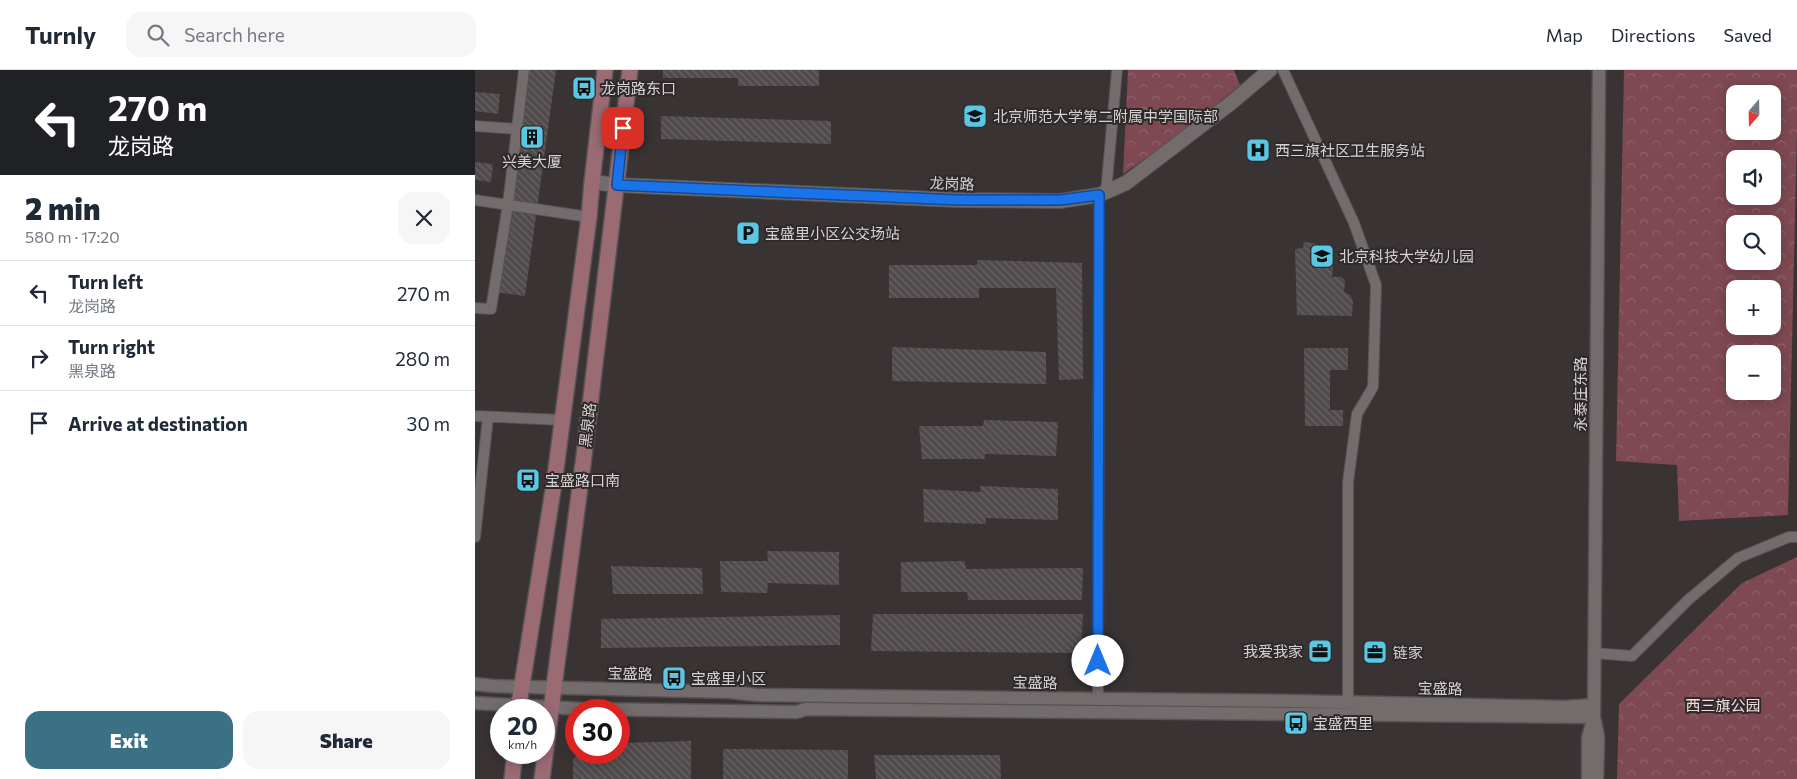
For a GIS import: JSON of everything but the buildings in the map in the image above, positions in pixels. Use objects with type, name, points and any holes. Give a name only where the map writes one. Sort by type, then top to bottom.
[{"type":"main road","name":"黑泉路","points":[[519,699],[554,484],[589,217],[591,182],[605,70]]},
{"type":"main road","name":"黑泉路","points":[[552,699],[617,185],[629,70]]},
{"type":"main road","name":"龙岗路","points":[[591,182],[617,185],[958,200],[1060,200],[1103,194],[1126,184],[1231,103],[1270,70]]},
{"type":"main road","points":[[512,779],[514,764]]},
{"type":"main road","name":"黑泉路","points":[[542,779],[544,764]]},
{"type":"street","points":[[475,308],[491,309],[508,204],[524,70]]},
{"type":"street","points":[[1098,700],[1103,194],[1117,70]]},
{"type":"street","points":[[1283,70],[1354,223],[1376,285],[1373,387],[1357,414],[1348,482],[1348,702]]},
{"type":"street","name":"永泰庄东路","points":[[1597,779],[1598,737],[1594,711],[1594,654],[1599,70]]},
{"type":"street","points":[[475,126],[517,129]]},
{"type":"street","points":[[475,200],[589,217]]},
{"type":"street","points":[[475,416],[562,420]]},
{"type":"street","points":[[475,537],[489,417]]},
{"type":"street","points":[[1594,654],[1632,656],[1688,600],[1738,558],[1789,538],[1797,537]]},
{"type":"street","name":"宝盛路","points":[[475,684],[521,687],[731,692],[757,695],[1348,702],[1564,707],[1594,711]]},
{"type":"street","name":"宝盛路","points":[[475,703],[490,705]]},
{"type":"street","name":"宝盛路","points":[[555,707],[797,712],[806,709],[1594,711]]},
{"type":"street","name":"永泰庄东路","points":[[1588,779],[1588,738],[1594,711]]},
{"type":"green space","points":[[1128,70],[1234,70],[1240,85],[1183,132],[1123,174]]},
{"type":"green space","points":[[1624,70],[1797,70],[1788,515],[1679,521],[1677,465],[1616,461]]},
{"type":"green space","name":"西三旗公园","points":[[1797,557],[1797,779],[1617,779],[1619,704],[1742,583]]},
{"type":"place","name":"龙岗路东口","points":[[584,88]]},
{"type":"place","name":"北京师范大学第二附属中学国际部","points":[[975,116]]},
{"type":"place","name":"兴美大厦","points":[[532,137]]},
{"type":"place","name":"西三旗社区卫生服务站","points":[[1258,150]]},
{"type":"place","name":"宝盛里小区公交场站","points":[[748,233]]},
{"type":"place","name":"北京科技大学幼儿园","points":[[1322,256]]},
{"type":"place","name":"宝盛路口南","points":[[528,480]]},
{"type":"place","name":"我爱我家","points":[[1320,651]]},
{"type":"place","name":"链家","points":[[1375,652]]},
{"type":"place","name":"宝盛里小区","points":[[674,678]]},
{"type":"place","name":"宝盛西里","points":[[1296,723]]},
{"type":"route","points":[[623,128],[617,185],[958,200],[1060,200],[1099,195],[1098,661]]}]
